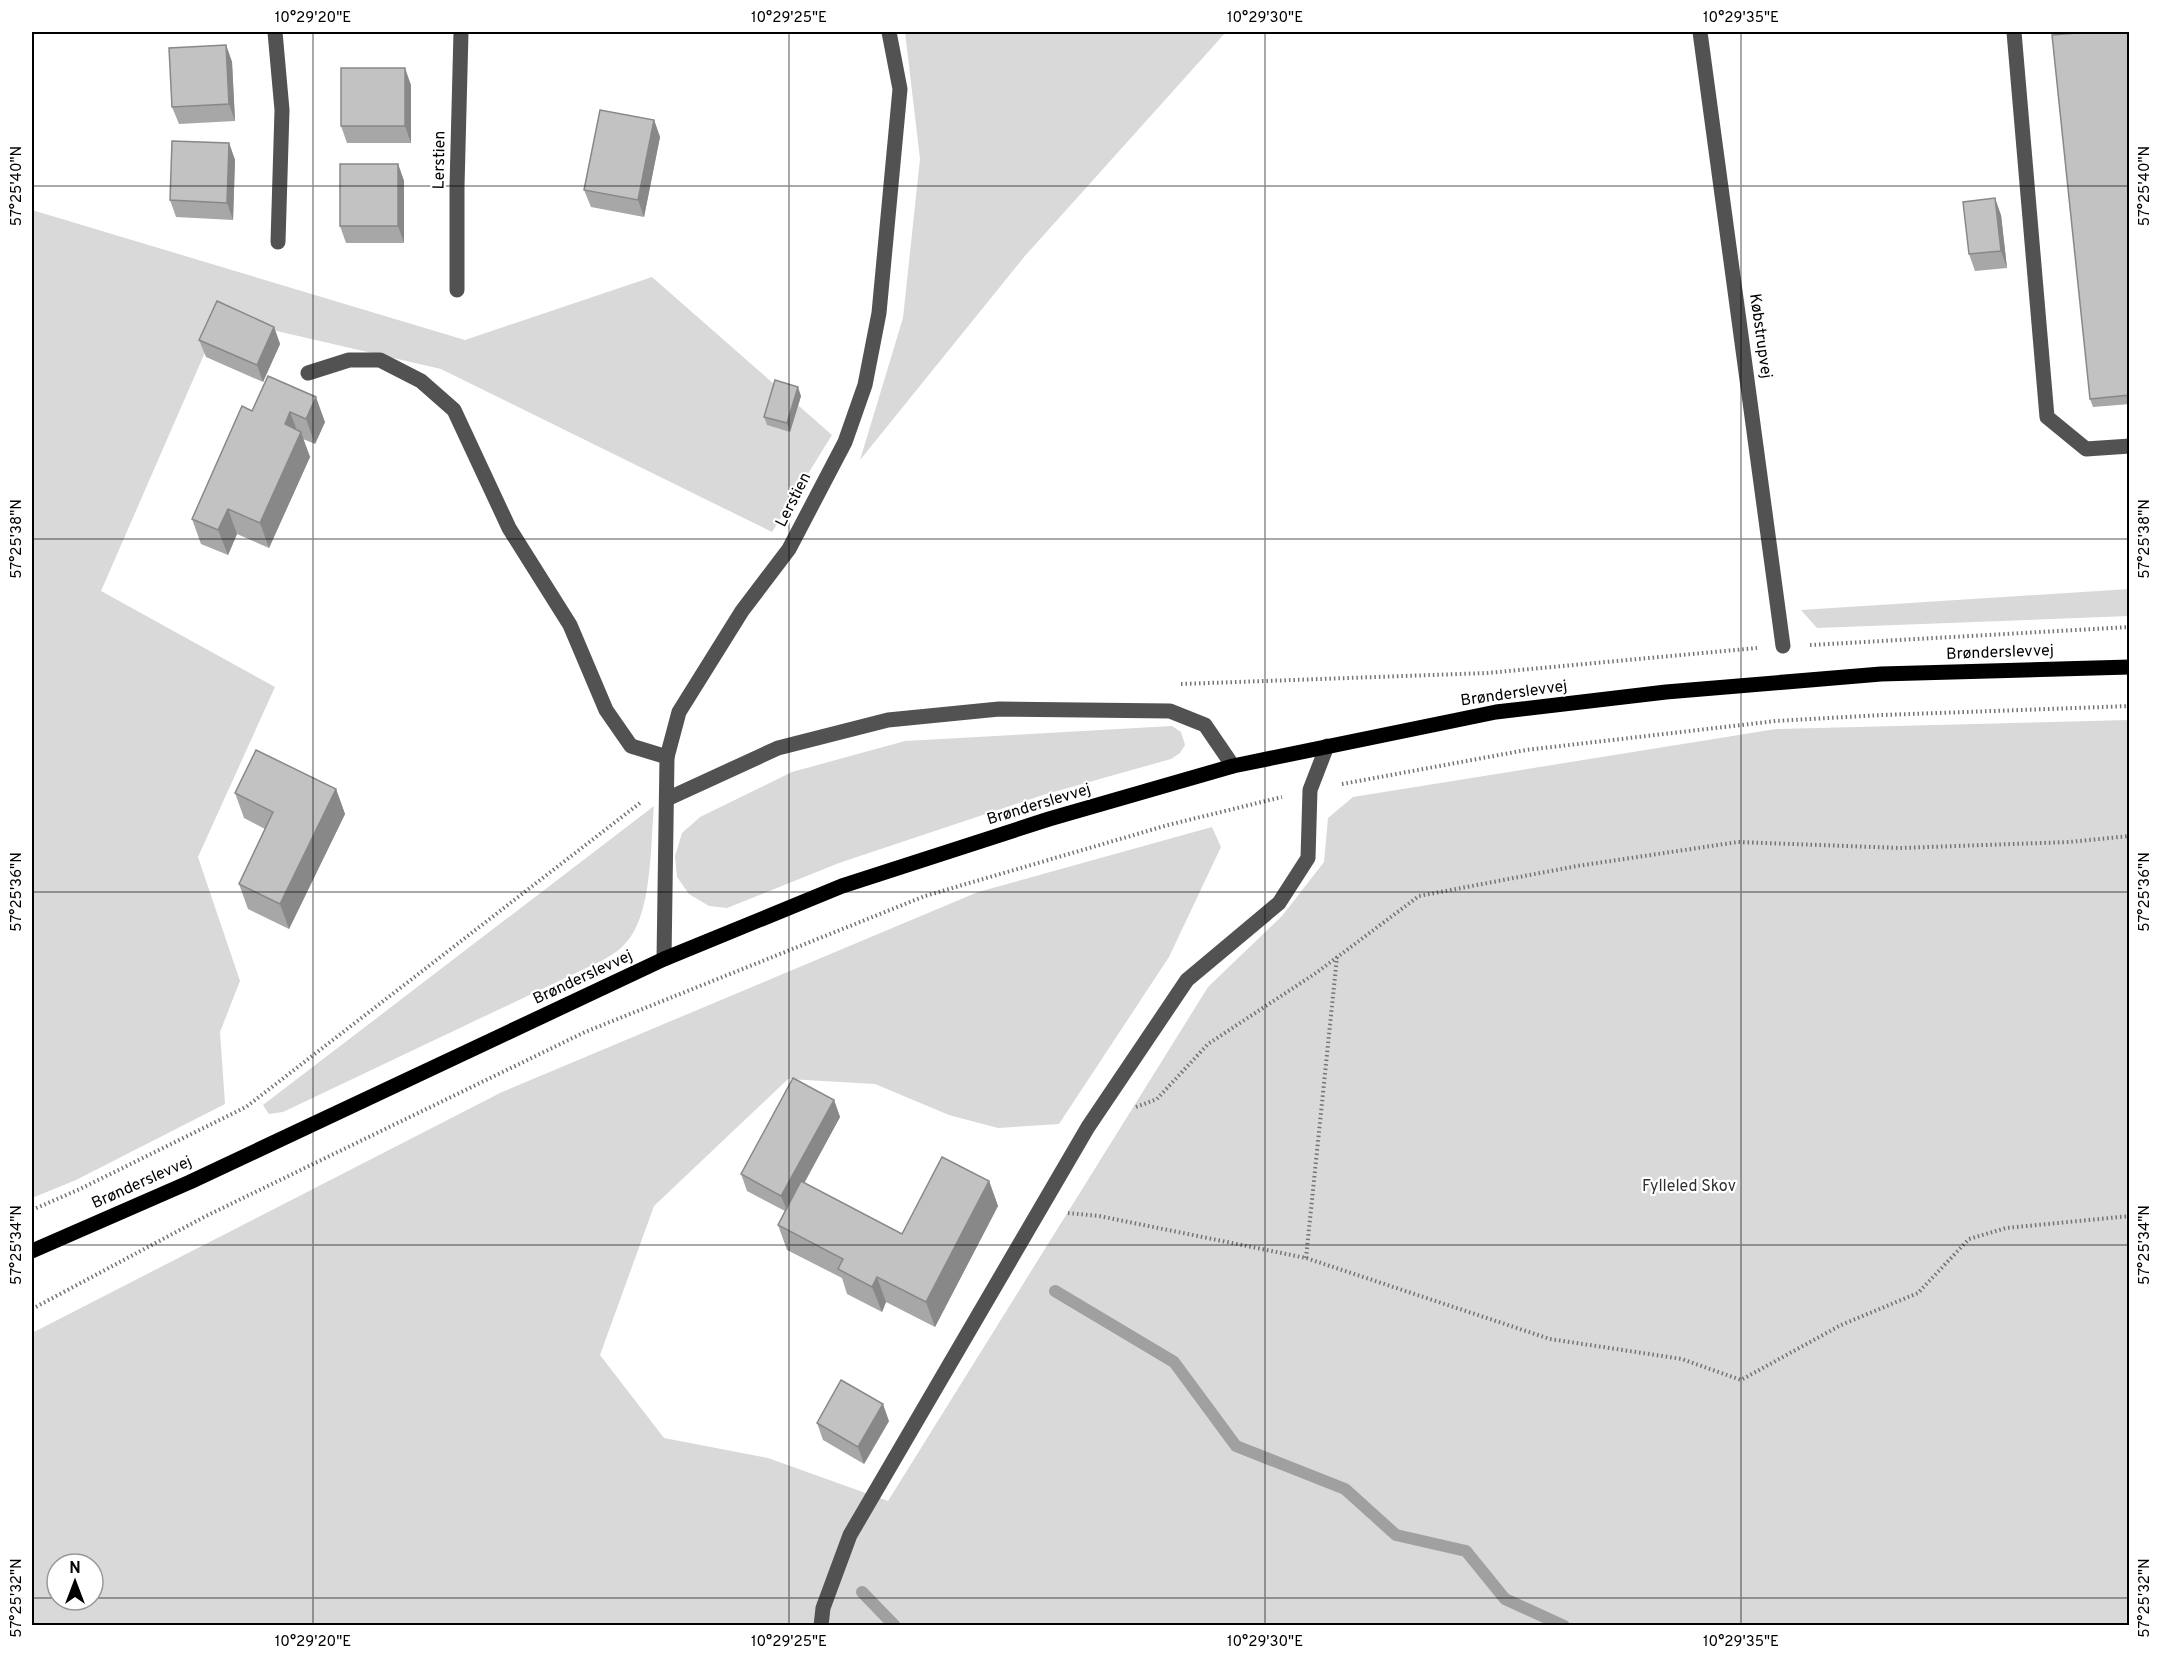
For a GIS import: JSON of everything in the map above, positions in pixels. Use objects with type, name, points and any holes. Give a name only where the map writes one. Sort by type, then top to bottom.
[{"type":"main road","name":"Brønderslevvej","points":[[32,1251],[189,1182],[664,959],[842,886],[1049,819],[1233,766],[1496,712],[1666,692],[1881,674],[2130,667]]},
{"type":"street","points":[[275,32],[282,110],[278,242]]},
{"type":"street","name":"Lerstien","points":[[457,290],[461,32]]},
{"type":"street","name":"Lerstien","points":[[664,959],[667,757],[679,712],[742,611],[789,549],[844,442],[865,385],[879,313],[900,88],[889,32]]},
{"type":"street","name":"Købstrupvej","points":[[1700,32],[1783,646]]},
{"type":"street","points":[[2014,32],[2047,417],[2086,449],[2130,446]]},
{"type":"street","points":[[308,373],[349,360],[380,360],[422,381],[454,411],[509,528],[570,624],[606,710],[632,746],[667,757]]},
{"type":"street","points":[[667,799],[778,748],[888,720],[999,709],[1170,711],[1205,725],[1233,766]]},
{"type":"street","points":[[821,1626],[823,1608],[850,1535],[1088,1127],[1187,980],[1279,903],[1308,858],[1310,790],[1327,746]]},
{"type":"path","points":[[1180,684],[1486,673],[1783,646],[2130,627]]},
{"type":"path","points":[[32,1309],[206,1216],[585,1032],[925,896],[1168,825],[1310,790],[1526,750],[1776,721],[2130,706]]},
{"type":"path","points":[[32,1210],[80,1189],[246,1107],[666,783]]},
{"type":"path","points":[[1088,1127],[1157,1099],[1208,1044],[1337,957],[1419,896],[1588,865],[1738,842],[1900,848],[2069,842],[2130,836]]},
{"type":"path","points":[[1306,1258],[1337,957]]},
{"type":"path","points":[[1040,1211],[1099,1216],[1306,1258],[1550,1339],[1683,1359],[1741,1380],[1841,1325],[1918,1293],[1969,1239],[2006,1228],[2130,1216]]},
{"type":"green space","points":[[905,32],[1226,32],[1024,257],[860,460],[903,318],[920,159]]},
{"type":"green space","points":[[32,210],[465,340],[652,277],[832,435],[772,532],[441,369],[220,318],[101,591],[275,687],[198,857],[240,981],[220,1032],[225,1104],[76,1180],[32,1198]]},
{"type":"green space","points":[[2129,589],[2129,616],[1817,628],[1801,610]]},
{"type":"green space","name":"Fylleled Skov","points":[[2129,720],[2129,1625],[32,1626],[32,1333],[502,1092],[978,892],[1212,827],[1221,847],[1169,957],[1059,1124],[998,1128],[949,1115],[875,1084],[788,1079],[654,1206],[600,1355],[664,1438],[768,1458],[888,1501],[1208,987],[1282,916],[1324,862],[1328,818],[1353,797],[1776,729]]},
{"type":"green space","points":[[1172,726],[1181,732],[1185,745],[1180,753],[1171,759],[1043,795],[839,863],[727,908],[709,906],[689,894],[677,877],[675,856],[682,833],[700,817],[792,772],[905,741]]},
{"type":"green space","points":[[654,806],[645,900],[633,934],[618,950],[603,960],[283,1112],[269,1114],[263,1105]]},
{"type":"building","points":[[2130,32],[2130,395],[2090,399],[2052,35]]},
{"type":"building","points":[[226,45],[229,104],[172,107],[169,48]]},
{"type":"building","points":[[341,68],[405,68],[405,126],[341,126]]},
{"type":"building","points":[[600,110],[654,120],[638,200],[584,190]]},
{"type":"building","points":[[172,141],[229,143],[227,203],[170,200]]},
{"type":"building","points":[[340,164],[398,164],[398,226],[340,226]]},
{"type":"building","points":[[1995,198],[2001,251],[1969,254],[1963,202]]},
{"type":"building","points":[[217,301],[274,327],[257,365],[199,340]]},
{"type":"building","points":[[268,376],[316,397],[306,419],[290,412],[285,424],[301,432],[260,523],[228,509],[218,530],[192,519],[242,406],[252,411]]},
{"type":"building","points":[[775,380],[798,387],[787,423],[764,417]]},
{"type":"building","points":[[256,750],[336,789],[280,904],[239,884],[273,812],[235,793]]},
{"type":"building","points":[[793,1078],[834,1100],[781,1196],[741,1174]]},
{"type":"building","points":[[942,1157],[989,1181],[926,1302],[877,1277],[872,1287],[838,1269],[843,1259],[778,1225],[801,1181],[902,1234]]},
{"type":"building","points":[[841,1380],[883,1404],[858,1447],[817,1423]]},
{"type":"waterway","points":[[1055,1291],[1174,1362],[1236,1446],[1345,1489],[1396,1535],[1466,1551],[1505,1599],[1564,1626]]},
{"type":"waterway","points":[[862,1592],[895,1626]]}]
